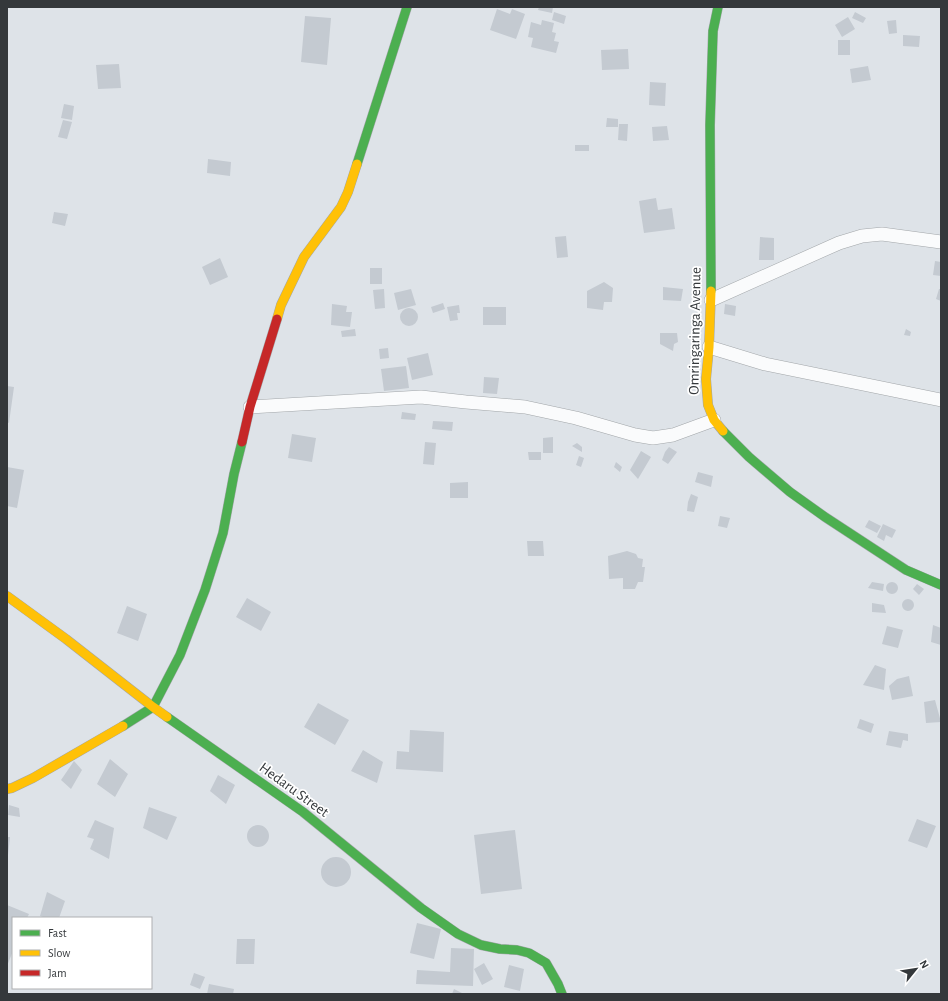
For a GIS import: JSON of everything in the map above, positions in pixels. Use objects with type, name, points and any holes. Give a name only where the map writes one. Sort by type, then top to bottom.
[{"type":"street","points":[[7,789],[33,778],[153,708],[180,655],[205,590],[223,533],[234,474],[250,408],[281,305],[304,257],[341,207],[348,192],[407,7]]},
{"type":"street","name":"Omringaringa Avenue","points":[[718,7],[713,32],[710,125],[709,189],[711,300],[706,379],[708,405],[714,420],[749,458],[790,492],[825,517],[906,570],[941,585]]},
{"type":"street","points":[[711,300],[839,243],[862,236],[882,234],[941,242]]},
{"type":"street","points":[[709,347],[765,364],[941,400]]},
{"type":"street","points":[[250,408],[420,397],[525,407],[576,418],[635,435],[653,438],[673,435],[714,420]]},
{"type":"street","name":"Hedaru Street","points":[[7,596],[66,639],[153,708],[303,812],[421,908],[458,934],[481,945],[500,949],[517,950],[529,954],[546,963],[562,994]]},
{"type":"building","points":[[539,7],[553,7],[552,13],[538,10]]},
{"type":"building","points":[[497,9],[510,14],[512,9],[525,14],[516,39],[490,30]]},
{"type":"building","points":[[554,12],[566,16],[564,24],[552,20]]},
{"type":"building","points":[[855,12],[866,18],[863,23],[852,18]]},
{"type":"building","points":[[305,16],[331,18],[327,65],[301,62]]},
{"type":"building","points":[[848,17],[855,29],[842,37],[835,25]]},
{"type":"building","points":[[542,20],[554,23],[552,32],[556,33],[554,41],[559,42],[556,53],[531,47],[533,38],[528,37],[531,22],[541,25]]},
{"type":"building","points":[[896,20],[897,33],[889,34],[887,21]]},
{"type":"building","points":[[903,35],[920,36],[919,47],[903,46]]},
{"type":"building","points":[[838,40],[850,40],[850,55],[838,55]]},
{"type":"building","points":[[628,49],[629,69],[602,70],[601,50]]},
{"type":"building","points":[[119,64],[121,88],[98,89],[96,65]]},
{"type":"building","points":[[868,66],[871,80],[852,83],[850,69]]},
{"type":"building","points":[[650,82],[666,83],[665,106],[649,105]]},
{"type":"building","points":[[64,104],[74,106],[72,120],[61,118]]},
{"type":"building","points":[[607,118],[618,119],[618,127],[606,127]]},
{"type":"building","points":[[63,120],[72,122],[67,139],[58,137]]},
{"type":"building","points":[[619,124],[628,124],[627,141],[618,140]]},
{"type":"building","points":[[667,126],[669,140],[653,141],[652,127]]},
{"type":"building","points":[[575,145],[589,145],[589,151],[575,151]]},
{"type":"building","points":[[208,159],[231,162],[230,176],[207,173]]},
{"type":"building","points":[[656,198],[658,210],[672,208],[675,229],[644,233],[639,201]]},
{"type":"building","points":[[54,212],[68,214],[65,226],[52,223]]},
{"type":"building","points":[[566,236],[568,257],[557,258],[555,237]]},
{"type":"building","points":[[760,237],[774,238],[774,260],[759,260]]},
{"type":"building","points":[[220,258],[228,277],[210,285],[202,267]]},
{"type":"building","points":[[935,261],[941,262],[941,276],[933,275]]},
{"type":"building","points":[[370,268],[382,268],[382,284],[370,284]]},
{"type":"building","points":[[604,282],[613,288],[612,302],[604,302],[603,310],[587,308],[587,291]]},
{"type":"building","points":[[663,287],[683,289],[681,301],[663,300]]},
{"type":"building","points":[[384,289],[385,308],[375,309],[373,290]]},
{"type":"building","points":[[411,289],[416,305],[398,310],[394,293]]},
{"type":"building","points":[[939,289],[941,289],[941,301],[936,299]]},
{"type":"building","points":[[443,303],[445,309],[433,313],[431,307]]},
{"type":"building","points":[[332,304],[347,306],[346,312],[352,312],[350,327],[331,325]]},
{"type":"building","points":[[725,304],[736,306],[735,316],[724,314]]},
{"type":"building","points":[[459,305],[460,313],[457,313],[458,320],[450,321],[447,307]]},
{"type":"building","points":[[483,307],[506,307],[506,325],[483,325]]},
{"type":"building","points":[[409,308],[415,311],[418,317],[415,323],[409,326],[403,323],[400,317],[403,311]]},
{"type":"building","points":[[355,329],[356,336],[342,337],[341,331]]},
{"type":"building","points":[[906,329],[911,332],[910,336],[904,335]]},
{"type":"building","points":[[660,333],[677,333],[678,342],[674,344],[673,351],[660,344]]},
{"type":"building","points":[[388,348],[389,358],[380,359],[379,349]]},
{"type":"building","points":[[428,353],[433,375],[412,380],[407,358]]},
{"type":"building","points":[[406,366],[409,388],[384,391],[381,369]]},
{"type":"building","points":[[484,377],[499,378],[497,394],[483,393]]},
{"type":"building","points":[[7,386],[14,387],[9,423],[7,422]]},
{"type":"building","points":[[402,412],[416,414],[415,420],[401,419]]},
{"type":"building","points":[[433,421],[453,422],[452,431],[432,429]]},
{"type":"building","points":[[292,434],[316,438],[312,462],[288,458]]},
{"type":"building","points":[[553,437],[553,453],[543,453],[543,438]]},
{"type":"building","points":[[425,442],[436,443],[434,465],[423,464]]},
{"type":"building","points":[[577,443],[582,447],[582,452],[572,446]]},
{"type":"building","points":[[669,447],[677,452],[668,464],[662,460]]},
{"type":"building","points":[[641,451],[651,457],[638,479],[630,470]]},
{"type":"building","points":[[528,452],[541,452],[541,460],[529,460]]},
{"type":"building","points":[[579,456],[584,458],[581,467],[576,465]]},
{"type":"building","points":[[616,462],[622,467],[620,472],[614,467]]},
{"type":"building","points":[[7,467],[24,470],[17,508],[7,506]]},
{"type":"building","points":[[698,472],[713,476],[711,487],[695,482]]},
{"type":"building","points":[[468,482],[468,498],[450,498],[450,483]]},
{"type":"building","points":[[691,494],[698,497],[694,512],[687,511]]},
{"type":"building","points":[[720,516],[730,518],[727,528],[718,526]]},
{"type":"building","points":[[869,520],[881,526],[877,533],[865,527]]},
{"type":"building","points":[[883,524],[896,530],[892,538],[886,535],[884,541],[877,537]]},
{"type":"building","points":[[527,541],[543,541],[544,556],[528,556]]},
{"type":"building","points":[[627,551],[636,554],[638,558],[643,559],[642,567],[645,567],[643,582],[638,582],[635,589],[623,589],[623,578],[609,579],[608,556]]},
{"type":"building","points":[[872,582],[884,584],[883,591],[868,588]]},
{"type":"building","points":[[890,582],[894,582],[898,588],[894,594],[890,594],[886,590],[886,586]]},
{"type":"building","points":[[917,584],[924,589],[919,595],[913,589]]},
{"type":"building","points":[[247,598],[271,612],[261,631],[236,617]]},
{"type":"building","points":[[906,599],[910,599],[914,605],[910,611],[906,611],[902,607],[902,603]]},
{"type":"building","points":[[872,603],[884,605],[886,613],[872,612]]},
{"type":"building","points":[[127,606],[147,614],[138,641],[117,633]]},
{"type":"building","points":[[933,625],[941,628],[941,645],[931,642]]},
{"type":"building","points":[[887,626],[903,630],[898,648],[882,644]]},
{"type":"building","points":[[875,665],[886,669],[884,690],[863,685]]},
{"type":"building","points":[[909,676],[913,696],[892,700],[889,686],[897,679]]},
{"type":"building","points":[[935,700],[941,722],[926,723],[924,702]]},
{"type":"building","points":[[318,703],[349,720],[335,745],[304,727]]},
{"type":"building","points":[[860,719],[874,724],[871,733],[857,728]]},
{"type":"building","points":[[410,730],[444,732],[443,772],[396,769],[397,751],[409,752]]},
{"type":"building","points":[[889,731],[908,734],[908,741],[903,740],[901,748],[886,745]]},
{"type":"building","points":[[363,750],[383,762],[377,783],[351,771]]},
{"type":"building","points":[[110,759],[128,774],[115,797],[97,784]]},
{"type":"building","points":[[74,761],[82,770],[71,789],[61,780]]},
{"type":"building","points":[[218,775],[235,785],[226,804],[210,791]]},
{"type":"building","points":[[9,805],[19,808],[20,817],[8,815]]},
{"type":"building","points":[[149,807],[177,817],[167,840],[143,828]]},
{"type":"building","points":[[917,819],[936,826],[927,848],[908,841]]},
{"type":"building","points":[[95,820],[114,828],[109,859],[90,849],[94,839],[87,837]]},
{"type":"building","points":[[258,825],[262,826],[268,832],[268,840],[262,846],[258,847],[254,846],[248,840],[247,836],[248,832],[254,826]]},
{"type":"building","points":[[515,830],[522,889],[481,894],[474,835]]},
{"type":"building","points":[[7,837],[10,837],[8,855],[7,855]]},
{"type":"building","points":[[336,857],[342,858],[350,866],[350,878],[342,886],[336,887],[330,886],[322,878],[321,872],[322,866],[330,858]]},
{"type":"building","points":[[47,892],[65,901],[59,917],[40,916]]},
{"type":"building","points":[[7,905],[29,914],[28,917],[12,917],[12,954],[7,966]]},
{"type":"building","points":[[417,923],[441,929],[434,959],[410,953]]},
{"type":"building","points":[[237,939],[255,939],[254,964],[236,964]]},
{"type":"building","points":[[451,948],[474,949],[473,986],[416,984],[417,970],[450,972]]},
{"type":"building","points":[[484,963],[493,979],[482,985],[474,969]]},
{"type":"building","points":[[509,965],[524,969],[520,991],[504,987]]},
{"type":"building","points":[[194,973],[205,977],[200,989],[190,985]]},
{"type":"building","points":[[209,984],[234,989],[233,994],[207,994]]},
{"type":"building","points":[[454,989],[464,994],[452,994]]},
{"type":"traffic: fast","points":[[357,164],[407,7]]},
{"type":"traffic: fast","points":[[711,291],[710,125],[713,31],[718,7]]},
{"type":"traffic: fast","points":[[723,431],[749,457],[790,492],[825,517],[906,570],[941,585]]},
{"type":"traffic: fast","points":[[123,726],[153,707],[180,655],[205,590],[223,533],[234,474],[242,442]]},
{"type":"traffic: fast","points":[[167,717],[303,812],[421,908],[458,934],[481,945],[529,953],[546,963],[562,994]]},
{"type":"traffic: slow","points":[[277,319],[281,305],[304,257],[341,207],[348,192],[357,164]]},
{"type":"traffic: slow","points":[[711,291],[706,379],[708,405],[714,420],[723,431]]},
{"type":"traffic: slow","points":[[7,596],[66,639],[167,717]]},
{"type":"traffic: slow","points":[[7,789],[33,778],[123,726]]},
{"type":"traffic: jam","points":[[242,442],[250,407],[277,319]]}]
